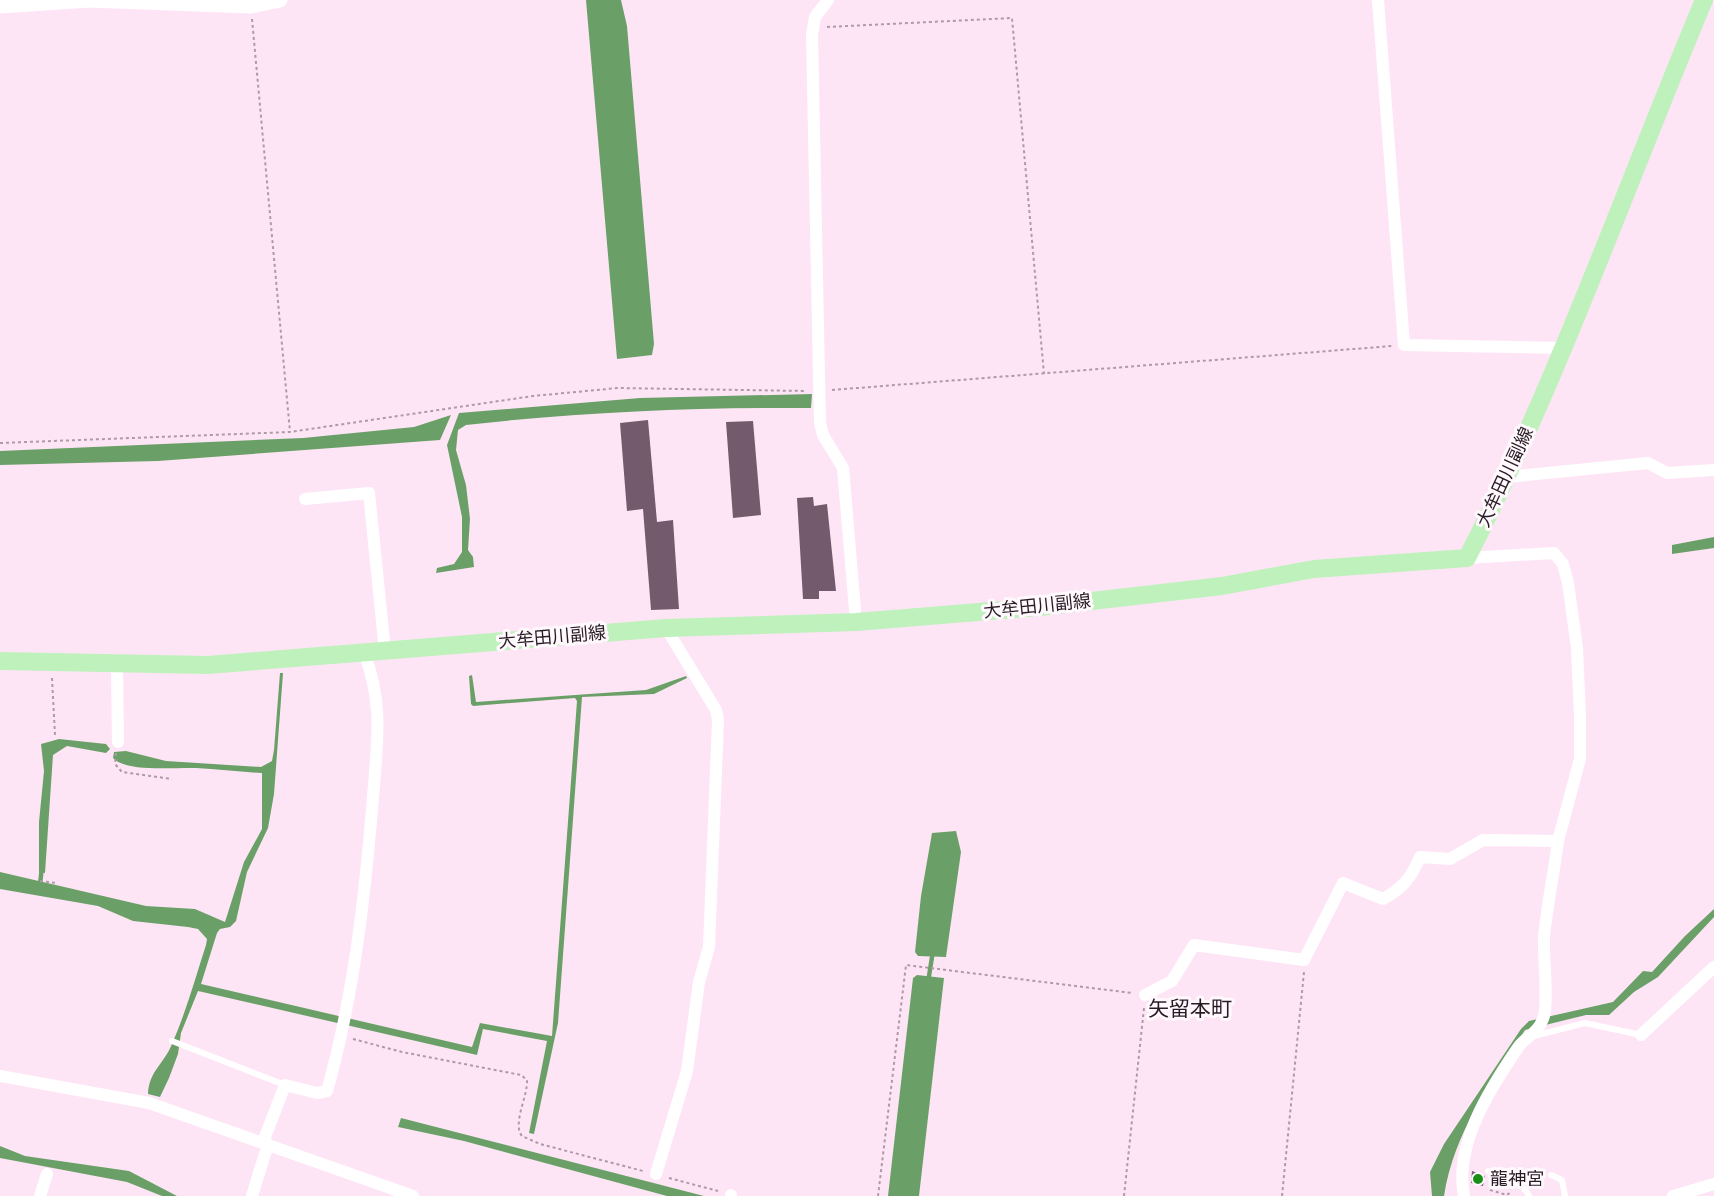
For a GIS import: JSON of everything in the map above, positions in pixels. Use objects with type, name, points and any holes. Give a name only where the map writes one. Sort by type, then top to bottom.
[{"type":"main road","name":"大牟田川副線","points":[[0,661],[208,665],[666,628],[856,622],[1040,608],[1222,586],[1314,569],[1467,558],[1507,477],[1563,348],[1704,0]]},
{"type":"street","points":[[0,6],[89,0],[251,6],[280,0]]},
{"type":"street","points":[[828,0],[815,17],[812,28],[819,391],[823,435],[843,468],[846,484],[856,622]]},
{"type":"street","points":[[1378,0],[1404,345],[1563,348]]},
{"type":"street","points":[[1507,477],[1648,463],[1667,473],[1714,470]]},
{"type":"street","points":[[305,499],[369,494],[385,651]]},
{"type":"street","points":[[1464,1196],[1461,1182],[1465,1156],[1479,1112],[1518,1046],[1533,1036],[1545,1017],[1544,937],[1558,842],[1580,759],[1577,648],[1563,564],[1554,553],[1467,558]]},
{"type":"street","points":[[656,1174],[687,1071],[699,982],[709,947],[718,720],[716,710],[666,628]]},
{"type":"street","points":[[252,1196],[285,1085],[317,1093],[327,1091],[340,1033],[359,938],[369,864],[377,755],[379,716],[374,679],[364,653]]},
{"type":"street","points":[[117,665],[118,742]]},
{"type":"street","points":[[1145,995],[1172,981],[1194,945],[1304,960],[1343,883],[1383,899],[1402,888],[1412,875],[1420,857],[1450,860],[1483,840],[1558,842]]},
{"type":"street","points":[[1641,1035],[1714,967]]},
{"type":"street","points":[[0,1077],[149,1103],[413,1196]]},
{"type":"street","points":[[40,1196],[48,1174]]},
{"type":"street","points":[[1673,1196],[1714,1184]]},
{"type":"lane","points":[[1533,1036],[1585,1023],[1641,1035]]},
{"type":"lane","points":[[172,1041],[278,1080],[285,1085]]},
{"type":"lane","points":[[1488,1171],[1519,1185],[1529,1196]]},
{"type":"lane","points":[[1551,1175],[1562,1180],[1565,1196]]},
{"type":"path","points":[[251,6],[290,432]]},
{"type":"path","points":[[812,28],[1012,18],[1044,375]]},
{"type":"path","points":[[0,443],[290,432],[533,396],[618,388],[819,391],[1404,345]]},
{"type":"path","points":[[51,663],[55,735]]},
{"type":"path","points":[[118,742],[115,764],[122,772],[172,779]]},
{"type":"path","points":[[40,881],[56,883]]},
{"type":"path","points":[[1282,1196],[1304,987],[1304,960]]},
{"type":"path","points":[[878,1196],[906,965],[1145,995],[1124,1196]]},
{"type":"path","points":[[340,1033],[402,1052],[521,1075],[527,1080],[518,1131],[522,1136],[540,1144],[731,1195]]},
{"type":"path","points":[[1490,1190],[1507,1195],[1519,1185]]},
{"type":"shaded area","points":[[586,0],[621,0],[627,26],[654,344],[652,355],[617,359]]},
{"type":"shaded area","points":[[812,394],[811,408],[638,411],[466,425],[458,430],[456,450],[466,485],[470,519],[468,550],[473,557],[474,567],[436,573],[437,568],[454,564],[462,552],[462,517],[447,445],[459,413],[640,398]]},
{"type":"shaded area","points":[[451,415],[440,440],[158,461],[0,465],[0,451],[303,438],[414,427]]},
{"type":"shaded area","points":[[1714,537],[1714,548],[1672,554],[1672,545]]},
{"type":"shaded area","points":[[280,673],[283,673],[274,794],[268,828],[247,872],[236,921],[230,927],[220,929],[217,933],[201,984],[472,1047],[480,1023],[552,1036],[577,701],[575,698],[473,706],[469,676],[472,675],[476,702],[646,690],[686,676],[687,678],[654,694],[582,697],[558,1023],[534,1134],[529,1133],[547,1041],[483,1029],[477,1055],[198,991],[181,1033],[178,1054],[160,1097],[148,1094],[151,1079],[169,1051],[182,1020],[207,939],[198,929],[133,921],[98,906],[0,889],[0,872],[146,906],[195,909],[225,922],[244,862],[262,829],[262,773],[129,766],[113,758],[114,752],[126,751],[166,761],[261,767],[272,761]]},
{"type":"shaded area","points":[[59,739],[106,744],[110,749],[106,753],[67,746],[53,755],[45,873],[39,872],[39,822],[44,771],[41,744]]},
{"type":"shaded area","points":[[956,831],[961,852],[946,957],[918,956],[915,952],[921,896],[932,833]]},
{"type":"shaded area","points":[[1714,909],[1714,917],[1658,977],[1634,992],[1609,1015],[1586,1015],[1525,1030],[1487,1089],[1465,1129],[1449,1173],[1444,1196],[1432,1196],[1430,1172],[1444,1144],[1521,1029],[1529,1021],[1613,1002],[1643,971],[1652,972]]},
{"type":"shaded area","points":[[917,975],[944,978],[919,1196],[888,1196],[913,978]]},
{"type":"shaded area","points":[[401,1118],[704,1196],[667,1196],[464,1141],[398,1127]]},
{"type":"shaded area","points":[[0,1146],[25,1156],[129,1171],[177,1196],[162,1196],[127,1182],[0,1158]]},
{"type":"building","points":[[648,420],[657,522],[673,520],[679,609],[651,610],[643,509],[627,511],[620,423]]},
{"type":"building","points":[[753,421],[761,515],[733,518],[726,422]]},
{"type":"building","points":[[813,497],[814,506],[827,504],[836,591],[819,591],[819,599],[803,599],[797,498]]},
{"type":"building","points":[[1472,1171],[1485,1176],[1483,1186],[1471,1183]]},
{"type":"waterway","points":[[40,885],[42,866]]},
{"type":"waterway","points":[[929,976],[932,957]]},
{"type":"place","name":"龍神宮","points":[[1478,1179]]},
{"type":"district","name":"矢留本町","points":[[1190,1008]]}]
